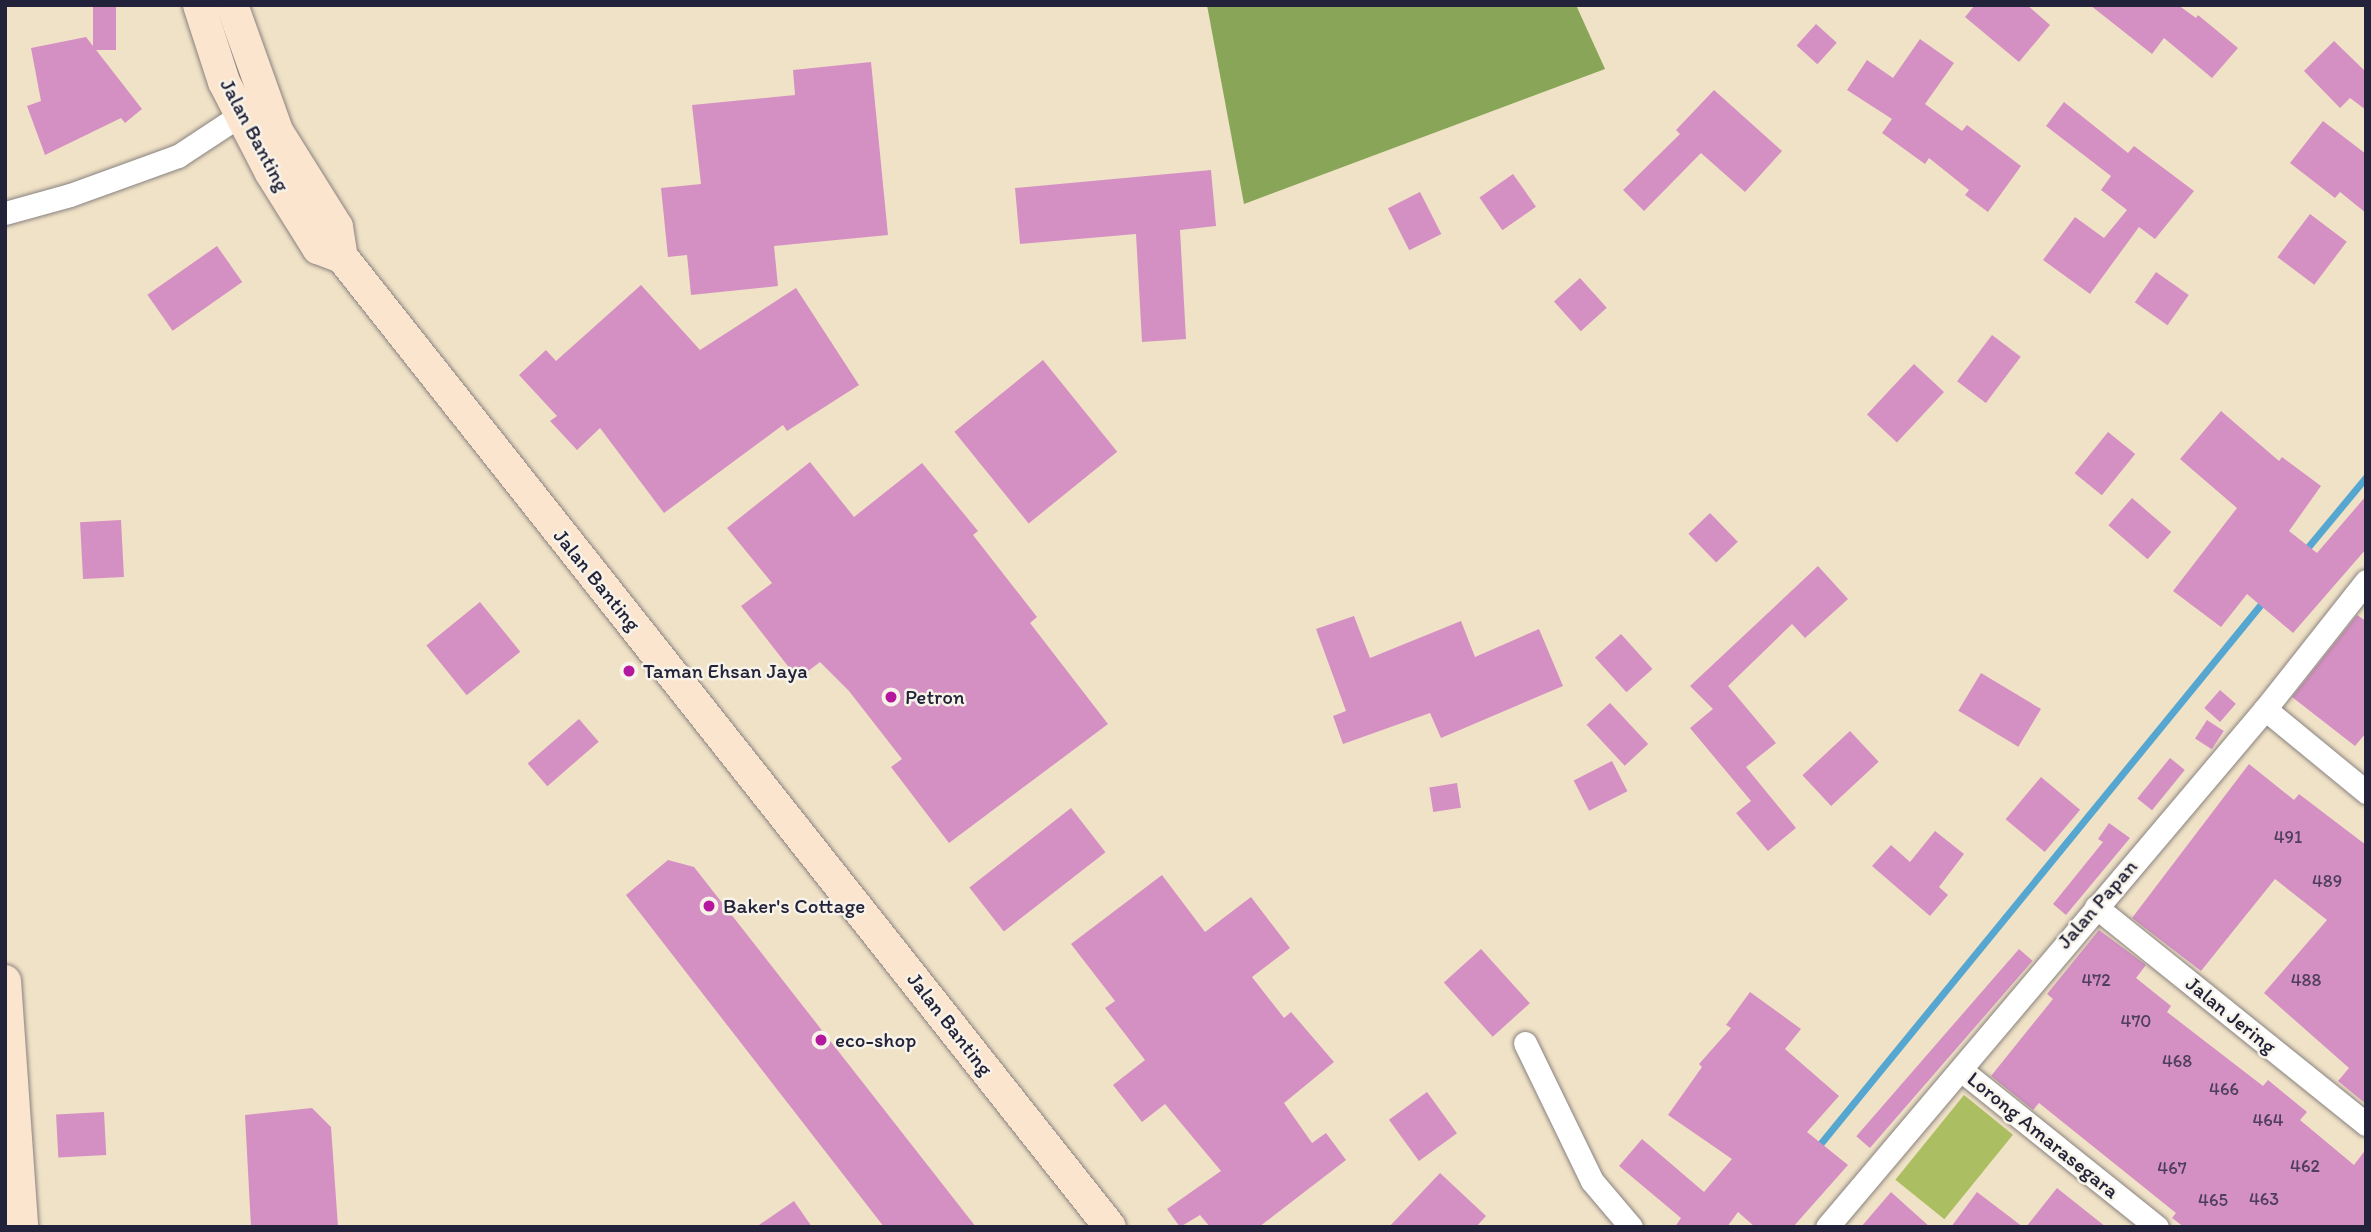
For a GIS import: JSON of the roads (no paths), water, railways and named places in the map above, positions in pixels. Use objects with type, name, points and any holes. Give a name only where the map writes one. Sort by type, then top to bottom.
[{"type":"main road","name":"Jalan Banting","points":[[211,8],[225,82],[271,173],[318,248],[342,257],[1110,1227]]},
{"type":"main road","points":[[211,8],[277,131],[337,227],[342,257]]},
{"type":"main road","points":[[5,981],[22,1227]]},
{"type":"street","points":[[5,213],[70,195],[178,156],[243,114]]},
{"type":"street","name":"Jalan Papan","points":[[1827,1227],[2265,709],[2366,582]]},
{"type":"street","points":[[2265,709],[2366,792]]},
{"type":"street","name":"Jalan Jering","points":[[2096,907],[2366,1124]]},
{"type":"street","points":[[1525,1042],[1592,1181],[1631,1227]]},
{"type":"street","name":"Lorong Amarasegara","points":[[1961,1070],[2157,1227]]},
{"type":"waterway","points":[[2303,553],[2366,477]]},
{"type":"waterway","points":[[1816,1149],[2266,598]]},
{"type":"place","name":"Taman Ehsan Jaya","points":[[629,671]]},
{"type":"place","name":"Petron","points":[[891,697]]},
{"type":"place","name":"Baker's Cottage","points":[[709,906]]},
{"type":"place","name":"eco-shop","points":[[821,1040]]}]
